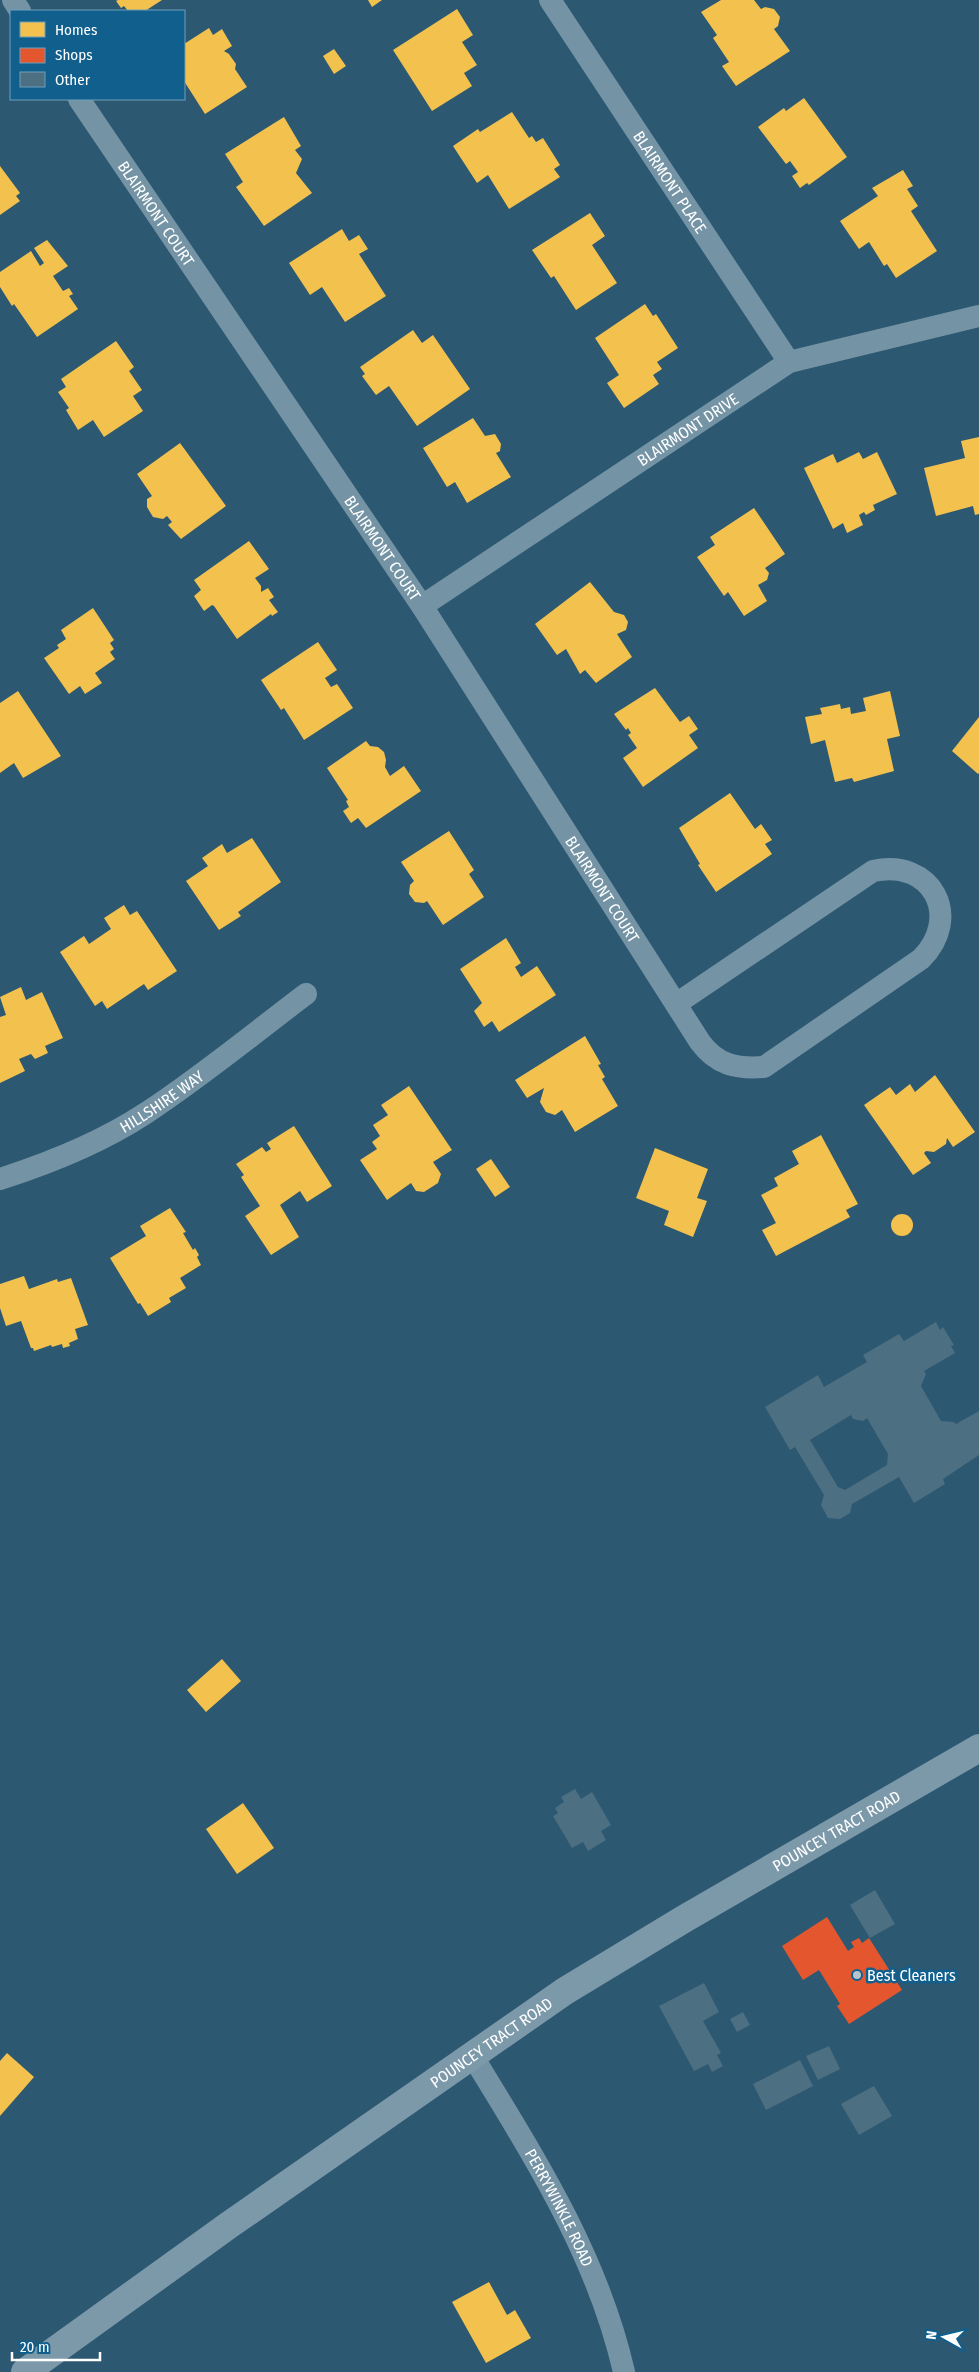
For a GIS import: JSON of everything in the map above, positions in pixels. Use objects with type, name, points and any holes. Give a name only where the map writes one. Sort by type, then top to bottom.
[{"type":"main road","name":"POUNCEY TRACT ROAD","points":[[26,2372],[229,2225],[472,2055],[582,1981],[979,1748]]},
{"type":"street","name":"BLAIRMONT PLACE","points":[[550,0],[789,362]]},
{"type":"street","name":"BLAIRMONT COURT","points":[[81,100],[422,606],[676,1004],[708,1054],[720,1062],[733,1067],[764,1067],[921,959],[931,949],[938,936],[942,922],[941,908],[927,883],[916,874],[902,869],[888,868],[874,871],[676,1004]]},
{"type":"street","name":"BLAIRMONT DRIVE","points":[[422,606],[789,362],[979,316]]},
{"type":"street","name":"HILLSHIRE WAY","points":[[0,1179],[28,1170],[88,1144],[145,1113],[306,994]]},
{"type":"street","name":"PERRYWINKLE ROAD","points":[[472,2055],[548,2180],[574,2232],[603,2301],[624,2372]]},
{"type":"building: Homes","points":[[162,0],[147,10],[127,10],[124,6],[121,8],[116,1]]},
{"type":"building: Homes","points":[[368,0],[382,0],[372,7]]},
{"type":"building: Homes","points":[[721,0],[754,0],[761,9],[765,7],[774,9],[780,17],[778,26],[774,29],[790,51],[736,86],[722,66],[729,62],[713,38],[717,35],[701,12]]},
{"type":"building: Homes","points":[[457,9],[473,35],[462,42],[477,65],[464,73],[472,86],[432,111],[393,50]]},
{"type":"building: Homes","points":[[209,28],[213,35],[222,29],[232,46],[224,51],[229,54],[236,64],[235,69],[247,87],[205,114],[185,83],[185,43]]},
{"type":"building: Homes","points":[[334,49],[346,66],[334,74],[323,56]]},
{"type":"building: Homes","points":[[804,98],[847,157],[809,185],[807,183],[800,188],[792,176],[798,172],[790,161],[786,164],[758,127],[784,108],[786,111]]},
{"type":"building: Homes","points":[[512,112],[529,138],[532,136],[536,142],[543,138],[560,165],[554,169],[560,177],[509,209],[488,175],[477,183],[453,146],[478,129],[480,132]]},
{"type":"building: Homes","points":[[284,117],[301,146],[295,150],[302,159],[296,173],[312,193],[264,226],[236,187],[243,182],[225,154]]},
{"type":"building: Homes","points":[[0,166],[20,193],[16,196],[20,201],[0,215]]},
{"type":"building: Homes","points":[[903,170],[913,186],[907,189],[918,206],[911,211],[937,251],[896,278],[887,264],[884,266],[869,242],[859,249],[840,221],[878,196],[872,188]]},
{"type":"building: Homes","points":[[590,213],[605,236],[592,245],[617,283],[576,310],[554,276],[551,278],[532,250]]},
{"type":"building: Homes","points":[[342,229],[349,241],[359,235],[368,249],[359,254],[386,296],[345,322],[322,287],[310,295],[289,263]]},
{"type":"building: Homes","points":[[47,240],[68,266],[53,276],[63,291],[69,288],[73,294],[69,296],[78,309],[37,337],[14,304],[12,306],[0,287],[0,272],[31,251],[40,266],[44,263],[34,248]]},
{"type":"building: Homes","points":[[645,304],[653,316],[656,314],[678,348],[657,362],[662,369],[653,375],[659,384],[624,408],[607,383],[619,375],[595,338]]},
{"type":"building: Homes","points":[[413,330],[422,343],[433,335],[470,389],[417,426],[389,386],[376,395],[362,376],[365,374],[360,367]]},
{"type":"building: Homes","points":[[116,341],[134,367],[129,371],[142,390],[133,396],[143,411],[104,437],[93,420],[78,430],[66,410],[69,408],[58,392],[66,387],[61,379]]},
{"type":"building: Homes","points":[[473,418],[485,436],[495,434],[501,444],[500,451],[496,453],[511,477],[467,503],[455,482],[447,487],[423,448]]},
{"type":"building: Homes","points":[[979,437],[979,514],[975,515],[973,506],[936,516],[924,468],[965,458],[961,441]]},
{"type":"building: Homes","points":[[180,443],[226,506],[181,539],[168,525],[172,522],[167,516],[163,519],[153,517],[147,507],[147,499],[152,496],[137,474]]},
{"type":"building: Homes","points":[[859,452],[863,459],[877,452],[897,494],[873,505],[875,510],[866,515],[864,512],[859,515],[863,525],[847,533],[843,523],[833,529],[804,468],[833,454],[837,463]]},
{"type":"building: Homes","points":[[754,508],[785,554],[765,568],[769,573],[767,580],[758,585],[767,601],[744,616],[728,592],[724,596],[697,557],[715,545],[710,537]]},
{"type":"building: Homes","points":[[249,541],[269,569],[255,578],[261,586],[261,592],[268,588],[274,597],[269,600],[278,612],[272,616],[271,614],[237,639],[214,606],[212,605],[204,611],[194,596],[201,590],[194,580]]},
{"type":"building: Homes","points":[[590,582],[614,612],[624,615],[628,622],[626,630],[617,634],[632,657],[596,683],[585,670],[580,674],[566,649],[557,655],[535,624]]},
{"type":"building: Homes","points":[[93,608],[114,640],[110,643],[114,649],[110,652],[115,659],[95,673],[102,683],[85,694],[80,686],[69,694],[44,658],[59,648],[57,645],[66,639],[61,630]]},
{"type":"building: Homes","points":[[318,642],[337,670],[325,678],[331,687],[337,684],[353,708],[304,740],[284,708],[281,710],[261,680]]},
{"type":"building: Homes","points":[[655,688],[680,722],[689,716],[698,729],[689,735],[698,748],[643,787],[623,758],[637,748],[628,735],[631,733],[628,728],[626,730],[614,714]]},
{"type":"building: Homes","points":[[18,691],[61,756],[23,778],[14,763],[0,773],[0,703]]},
{"type":"building: Homes","points":[[890,691],[900,736],[887,739],[894,771],[854,782],[852,778],[835,782],[825,740],[811,744],[805,717],[822,714],[820,708],[840,704],[841,709],[850,707],[851,714],[866,711],[863,698]]},
{"type":"building: Homes","points":[[979,717],[979,773],[978,774],[952,751]]},
{"type":"building: Homes","points":[[366,741],[370,746],[378,747],[384,752],[385,767],[390,776],[404,766],[421,791],[366,828],[358,818],[351,823],[343,811],[349,807],[346,801],[348,800],[327,768]]},
{"type":"building: Homes","points":[[730,793],[755,829],[761,824],[772,840],[765,844],[772,854],[716,892],[698,865],[700,864],[679,828]]},
{"type":"building: Homes","points":[[449,831],[474,870],[469,874],[484,897],[443,925],[427,901],[424,903],[415,902],[409,894],[410,885],[414,881],[401,862]]},
{"type":"building: Homes","points":[[252,838],[281,882],[238,912],[241,916],[219,930],[186,881],[208,866],[202,858],[222,844],[227,853]]},
{"type":"building: Homes","points":[[124,905],[130,915],[137,911],[177,971],[148,990],[144,984],[107,1009],[102,1001],[95,1006],[60,952],[84,936],[89,944],[111,929],[104,918]]},
{"type":"building: Homes","points":[[506,938],[521,963],[515,967],[521,977],[537,966],[556,995],[499,1032],[492,1021],[484,1027],[474,1011],[482,1003],[460,969]]},
{"type":"building: Homes","points":[[21,987],[26,1000],[42,992],[63,1038],[45,1046],[48,1053],[35,1059],[31,1054],[19,1059],[25,1071],[0,1083],[0,1017],[6,1015],[0,997]]},
{"type":"building: Homes","points":[[585,1036],[601,1064],[598,1065],[605,1077],[602,1079],[618,1106],[575,1132],[562,1110],[555,1115],[546,1112],[540,1102],[544,1088],[527,1098],[515,1080]]},
{"type":"building: Homes","points":[[935,1075],[975,1132],[953,1147],[947,1138],[946,1144],[934,1152],[926,1151],[924,1153],[931,1163],[913,1175],[864,1105],[890,1087],[896,1095],[910,1084],[915,1092]]},
{"type":"building: Homes","points":[[409,1086],[452,1150],[433,1162],[441,1174],[438,1183],[424,1192],[416,1191],[411,1183],[387,1200],[360,1160],[377,1149],[372,1142],[380,1136],[373,1125],[388,1115],[381,1105]]},
{"type":"building: Homes","points":[[294,1126],[332,1186],[307,1202],[300,1191],[280,1205],[299,1237],[271,1255],[245,1216],[260,1206],[241,1177],[244,1175],[236,1164],[262,1147],[266,1152],[271,1149],[267,1143]]},
{"type":"building: Homes","points":[[821,1135],[858,1204],[846,1210],[850,1217],[776,1256],[762,1230],[776,1223],[761,1195],[778,1186],[774,1178],[799,1164],[792,1151]]},
{"type":"building: Homes","points":[[655,1148],[708,1169],[697,1198],[707,1201],[693,1237],[664,1225],[669,1211],[636,1198]]},
{"type":"building: Homes","points":[[491,1159],[510,1187],[495,1197],[476,1169]]},
{"type":"building: Homes","points":[[170,1208],[186,1232],[183,1233],[193,1250],[195,1248],[199,1255],[197,1257],[201,1265],[180,1278],[186,1288],[169,1298],[171,1302],[148,1316],[140,1303],[138,1304],[110,1258],[146,1236],[140,1226]]},
{"type":"building: Homes","points":[[902,1214],[910,1217],[913,1225],[910,1233],[902,1236],[894,1233],[891,1225],[894,1217]]},
{"type":"building: Homes","points":[[24,1276],[29,1289],[57,1279],[58,1282],[71,1278],[88,1325],[75,1329],[78,1339],[69,1343],[70,1346],[63,1348],[62,1344],[52,1347],[51,1345],[34,1351],[31,1348],[21,1321],[6,1326],[0,1308],[0,1284]]},
{"type":"building: Homes","points":[[222,1659],[241,1681],[206,1712],[187,1690]]},
{"type":"building: Homes","points":[[243,1803],[274,1848],[237,1874],[206,1829]]},
{"type":"building: Homes","points":[[7,2053],[34,2077],[0,2116],[0,2061]]},
{"type":"building: Homes","points":[[489,2282],[507,2315],[515,2310],[531,2338],[486,2363],[452,2302]]},
{"type":"building: Shops","name":"Best Cleaners","points":[[827,1917],[848,1951],[854,1947],[851,1942],[859,1938],[862,1943],[869,1938],[902,1990],[849,2024],[837,2006],[840,2004],[819,1970],[803,1980],[782,1946]]},
{"type":"building: Other","points":[[936,1322],[940,1330],[943,1327],[954,1345],[951,1346],[955,1353],[924,1371],[926,1374],[921,1386],[941,1421],[954,1422],[956,1424],[979,1411],[979,1455],[943,1479],[945,1484],[914,1503],[899,1477],[852,1504],[850,1513],[840,1519],[828,1518],[821,1505],[824,1495],[795,1447],[790,1450],[765,1407],[818,1375],[824,1387],[867,1362],[863,1355],[899,1334],[904,1341]],"holes":[[[851,1415],[853,1419],[863,1421],[867,1418],[888,1454],[887,1465],[845,1490],[838,1487],[810,1440]]]},
{"type":"building: Other","points":[[575,1789],[581,1799],[592,1792],[611,1825],[601,1831],[606,1840],[588,1851],[583,1842],[572,1848],[553,1816],[558,1813],[555,1808],[564,1802],[561,1797]]},
{"type":"building: Other","points":[[875,1890],[895,1924],[870,1938],[850,1905]]},
{"type":"building: Other","points":[[704,1983],[719,2012],[703,2021],[721,2053],[717,2055],[723,2066],[712,2072],[708,2064],[694,2071],[659,2006]]},
{"type":"building: Other","points":[[743,2012],[750,2025],[737,2032],[730,2019]]},
{"type":"building: Other","points":[[829,2046],[840,2069],[818,2080],[806,2056]]},
{"type":"building: Other","points":[[800,2060],[813,2086],[766,2110],[753,2084]]},
{"type":"building: Other","points":[[874,2086],[892,2116],[859,2135],[841,2104]]},
{"type":"place","name":"Best Cleaners","points":[[857,1975]]}]
